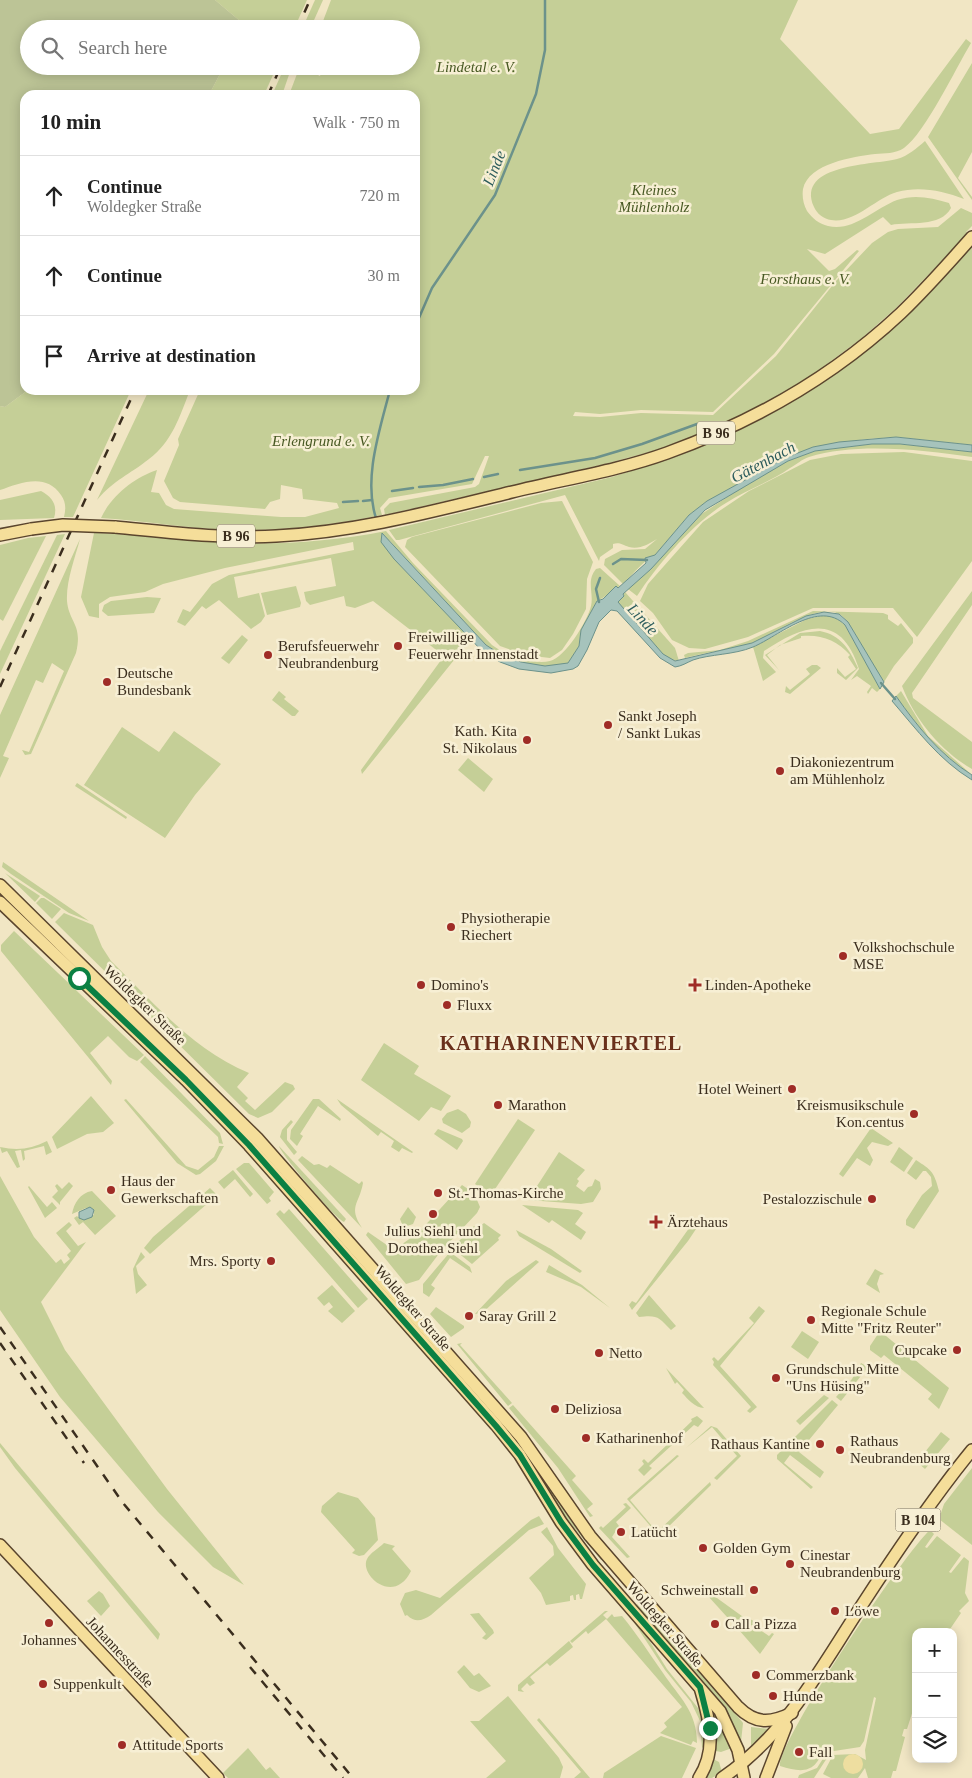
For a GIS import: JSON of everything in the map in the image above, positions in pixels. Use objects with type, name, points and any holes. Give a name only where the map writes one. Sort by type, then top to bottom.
[{"type":"main road","name":"B 96","points":[[0,535],[63,525],[115,526],[201,535],[313,534],[402,519],[605,471],[666,453],[719,432],[769,407],[817,379],[865,343],[924,290],[972,237]]},
{"type":"main road","name":"Woldegker Straße","points":[[0,885],[257,1138],[521,1437],[577,1519],[625,1578],[738,1707],[752,1718],[768,1722],[792,1712]]},
{"type":"main road","name":"Woldegker Straße","points":[[0,902],[186,1080],[249,1145],[496,1426],[532,1473],[575,1542],[700,1687],[724,1719],[736,1745],[744,1778]]},
{"type":"main road","name":"B 104","points":[[792,1712],[903,1542],[972,1450]]},
{"type":"main road","name":"Johannesstraße","points":[[0,1545],[218,1778]]},
{"type":"main road","points":[[613,1588],[625,1578]]},
{"type":"main road","points":[[700,1687],[709,1721],[711,1741],[708,1758],[700,1778]]},
{"type":"main road","points":[[722,1778],[742,1764],[773,1734],[792,1712]]},
{"type":"main road","points":[[766,1778],[792,1712]]},
{"type":"green space","points":[[0,0],[215,0],[239,20],[20,20],[20,75],[219,75],[212,90],[20,90],[21,395],[5,407],[0,406]]},
{"type":"green space","points":[[215,0],[307,0],[298,20],[239,20]]},
{"type":"green space","points":[[315,0],[323,0],[314,20],[306,20]]},
{"type":"green space","name":"Kleines Mühlenholz","points":[[331,0],[798,0],[780,39],[870,134],[899,129],[966,39],[971,43],[930,115],[921,129],[904,148],[894,152],[855,157],[823,167],[807,180],[803,189],[803,200],[807,211],[816,220],[828,226],[846,226],[855,223],[888,204],[910,197],[930,198],[949,203],[951,208],[946,214],[940,219],[932,221],[891,225],[883,217],[825,254],[807,249],[829,271],[835,269],[857,250],[859,251],[774,354],[713,412],[641,410],[600,414],[575,412],[573,416],[600,417],[641,413],[713,415],[776,356],[836,281],[872,243],[888,232],[898,229],[938,227],[961,208],[972,213],[972,226],[966,232],[968,234],[896,308],[862,338],[815,373],[766,403],[716,428],[664,448],[605,464],[385,515],[384,509],[390,503],[475,487],[479,484],[489,456],[485,456],[472,484],[389,498],[380,508],[382,515],[346,522],[290,528],[234,530],[101,518],[117,495],[132,482],[157,470],[151,492],[159,493],[166,505],[174,509],[305,517],[339,508],[337,503],[303,499],[302,489],[281,485],[280,499],[270,502],[265,509],[180,502],[173,498],[164,481],[179,445],[178,439],[198,395],[420,395],[420,90],[291,90],[297,75],[420,75],[420,20],[323,20]]},
{"type":"green space","points":[[972,63],[972,152],[958,178],[972,197],[972,200],[928,137]]},
{"type":"green space","points":[[219,75],[273,75],[266,90],[212,90]]},
{"type":"green space","points":[[281,75],[289,75],[284,90],[274,90]]},
{"type":"green space","points":[[925,141],[964,199],[940,192],[914,189],[889,195],[856,214],[840,220],[826,219],[815,210],[811,193],[816,182],[826,174],[856,165],[901,158]]},
{"type":"green space","points":[[972,245],[972,445],[896,437],[813,447],[707,501],[689,515],[655,555],[623,584],[604,565],[605,559],[622,550],[645,549],[657,539],[647,545],[636,548],[613,544],[613,548],[600,557],[599,561],[565,495],[399,540],[396,540],[389,530],[612,477],[668,459],[721,438],[773,411],[869,348],[929,294]]},
{"type":"green space","points":[[21,395],[129,395],[73,517],[64,517],[65,506],[63,498],[55,488],[40,481],[24,482],[0,490],[0,406],[5,407]]},
{"type":"green space","points":[[147,395],[188,395],[174,428],[164,445],[149,459],[116,482],[97,500]]},
{"type":"green space","points":[[872,444],[900,444],[972,452],[972,457],[912,450],[869,449],[828,452],[806,458],[714,511],[677,545],[637,596],[628,589],[651,569],[697,517],[747,484],[788,461],[815,451]]},
{"type":"green space","points":[[904,452],[972,461],[972,561],[917,637],[893,608],[813,608],[748,637],[705,649],[689,648],[672,640],[653,613],[640,601],[648,584],[703,522],[749,491],[810,460],[841,454]]},
{"type":"green space","points":[[41,491],[55,505],[54,518],[0,520],[0,500]]},
{"type":"green space","points":[[562,501],[593,562],[587,579],[586,609],[562,650],[550,658],[525,655],[500,646],[405,547],[407,540],[412,537],[541,503]]},
{"type":"green space","points":[[386,531],[413,563],[492,645],[512,656],[536,662],[550,661],[556,658],[569,646],[581,629],[591,606],[591,578],[596,569],[600,568],[620,586],[597,601],[581,630],[579,646],[568,663],[559,666],[537,666],[503,656],[486,645],[389,540],[394,559],[471,639],[362,774],[361,770],[444,656],[373,601],[355,608],[346,606],[344,596],[310,605],[306,601],[304,592],[336,586],[331,558],[234,577],[238,598],[259,593],[265,616],[261,622],[251,629],[219,600],[206,609],[202,606],[185,626],[177,622],[183,609],[190,612],[212,584],[229,575],[354,550],[353,542],[225,568],[163,584],[145,592],[110,597],[99,604],[99,618],[89,616],[81,597],[94,533],[214,542],[270,543],[309,542]]},
{"type":"green space","points":[[65,534],[0,674],[0,651],[57,535]]},
{"type":"green space","points":[[46,536],[3,621],[0,619],[0,545]]},
{"type":"green space","points":[[80,539],[67,593],[68,608],[78,636],[76,653],[31,754],[25,755],[22,750],[29,752],[64,671],[52,663],[43,683],[36,680],[3,756],[9,758],[0,778],[0,715]]},
{"type":"green space","points":[[296,586],[301,603],[300,607],[267,615],[261,593]]},
{"type":"green space","points":[[972,591],[972,605],[912,693],[913,698],[972,742],[972,769],[950,753],[930,734],[907,699],[902,686]]},
{"type":"green space","points":[[625,592],[675,648],[679,661],[670,660],[663,654],[619,605],[618,602]]},
{"type":"green space","points":[[147,597],[161,598],[154,613],[108,616],[102,611],[104,605],[111,601]]},
{"type":"green space","points":[[813,611],[883,613],[888,615],[888,619],[898,626],[901,623],[913,638],[913,643],[894,666],[884,682],[846,620],[841,615],[831,612],[820,612],[795,621],[749,644],[685,658],[684,655],[688,653],[720,650],[748,641]]},
{"type":"green space","points":[[825,615],[836,618],[845,625],[880,689],[877,692],[872,688],[868,694],[867,692],[871,686],[857,676],[851,680],[859,669],[851,651],[842,638],[831,631],[819,629],[806,630],[793,635],[764,651],[763,658],[776,672],[763,681],[753,647],[807,619]]},
{"type":"green space","points":[[820,631],[827,633],[844,644],[858,668],[846,680],[837,673],[837,668],[845,677],[856,669],[848,657],[850,655],[840,645],[822,637],[801,636],[801,638],[782,644],[800,633]]},
{"type":"green space","points":[[242,635],[248,640],[229,664],[221,658]]},
{"type":"green space","points":[[776,648],[767,655],[779,670],[765,655]]},
{"type":"green space","points":[[812,665],[817,665],[821,668],[790,694],[785,692],[786,686],[790,690],[810,674],[806,669]]},
{"type":"green space","points":[[279,691],[286,697],[284,699],[299,711],[295,716],[292,716],[272,700]]},
{"type":"green space","points":[[901,691],[928,736],[972,775],[939,749],[921,729],[896,696]]},
{"type":"green space","points":[[122,727],[159,752],[174,731],[221,764],[195,795],[165,838],[84,785]]},
{"type":"green space","points":[[468,758],[493,779],[484,792],[458,770]]},
{"type":"green space","points":[[77,783],[127,817],[126,819],[75,786]]},
{"type":"green space","points":[[3,862],[89,921],[69,913],[11,874],[2,867]]},
{"type":"green space","points":[[5,873],[40,896],[35,902]]},
{"type":"green space","points":[[41,898],[61,909],[52,919],[36,903]]},
{"type":"green space","points":[[64,913],[93,925],[102,947],[111,961],[192,1039],[210,1052],[249,1073],[237,1087],[248,1098],[245,1101],[255,1110],[285,1082],[293,1085],[295,1089],[272,1112],[258,1118],[249,1114],[55,922]]},
{"type":"green space","points":[[14,931],[144,1055],[137,1061],[129,1057],[108,1036],[90,1053],[112,1081],[111,1085],[1,951],[1,945]]},
{"type":"green space","points":[[384,1043],[419,1066],[414,1074],[451,1096],[441,1111],[431,1107],[419,1121],[361,1080]]},
{"type":"green space","points":[[145,1056],[220,1133],[223,1144],[219,1143],[218,1137],[140,1062]]},
{"type":"green space","points":[[91,1096],[114,1123],[103,1132],[87,1134],[57,1149],[52,1137]]},
{"type":"green space","points":[[126,1099],[186,1166],[198,1170],[214,1157],[219,1146],[224,1146],[216,1161],[196,1175],[177,1163],[124,1100]]},
{"type":"green space","points":[[313,1099],[319,1099],[341,1119],[340,1121],[318,1106],[300,1134],[303,1136],[297,1146],[290,1139],[291,1130]]},
{"type":"green space","points":[[337,1099],[413,1152],[402,1148],[399,1152],[391,1147],[394,1141],[381,1132],[378,1136],[341,1105]]},
{"type":"green space","points":[[458,1109],[466,1114],[471,1122],[470,1127],[462,1133],[443,1123],[442,1119],[447,1113]]},
{"type":"green space","points":[[518,1119],[535,1130],[491,1195],[475,1184]]},
{"type":"green space","points":[[291,1120],[293,1122],[287,1129],[287,1140],[297,1152],[294,1155],[280,1137],[282,1130]]},
{"type":"green space","points":[[871,1128],[893,1143],[888,1146],[872,1142],[867,1148],[873,1160],[870,1166],[857,1158],[843,1177],[839,1174]]},
{"type":"green space","points":[[438,1129],[462,1139],[463,1141],[457,1150],[434,1134]]},
{"type":"green space","points":[[47,1141],[52,1152],[46,1155],[44,1146],[24,1151],[25,1159],[23,1161],[21,1150],[15,1151],[20,1167],[17,1168],[7,1151],[2,1153],[0,1147],[24,1148]]},
{"type":"green space","points":[[279,1146],[346,1219],[344,1222],[330,1210],[309,1186]]},
{"type":"green space","points":[[899,1147],[913,1158],[904,1172],[890,1162]]},
{"type":"green space","points":[[559,1152],[585,1170],[577,1179],[579,1181],[576,1186],[584,1192],[588,1187],[592,1186],[595,1179],[600,1182],[601,1189],[593,1202],[581,1204],[528,1200]]},
{"type":"green space","points":[[302,1156],[314,1165],[319,1164],[327,1168],[330,1165],[359,1184],[362,1181],[355,1210],[362,1228],[298,1160]]},
{"type":"green space","points":[[916,1160],[931,1172],[939,1191],[914,1229],[906,1225],[906,1220],[922,1195],[932,1186],[931,1177],[926,1171],[923,1171],[916,1180],[907,1173]]},
{"type":"green space","points":[[244,1163],[249,1163],[274,1192],[269,1198],[271,1201],[267,1204],[236,1169]]},
{"type":"green space","points":[[233,1170],[253,1194],[250,1197],[235,1179],[224,1189],[218,1182]]},
{"type":"green space","points":[[0,1176],[34,1237],[56,1263],[61,1259],[64,1264],[70,1259],[67,1255],[71,1251],[56,1233],[69,1222],[72,1225],[66,1231],[78,1246],[86,1242],[41,1302],[65,1350],[167,1489],[244,1585],[213,1567],[158,1512],[60,1397],[0,1310]]},
{"type":"green space","points":[[69,1182],[73,1186],[60,1202],[60,1205],[52,1197],[58,1191],[55,1186],[57,1184],[62,1189]]},
{"type":"green space","points":[[462,1185],[474,1193],[480,1207],[477,1213],[441,1251],[419,1280],[406,1284],[366,1235],[368,1232],[394,1250],[419,1232]]},
{"type":"green space","points":[[28,1187],[47,1207],[52,1202],[57,1208],[45,1218]]},
{"type":"green space","points":[[210,1188],[217,1195],[150,1254],[144,1248],[153,1237]]},
{"type":"green space","points":[[92,1191],[116,1216],[95,1235],[83,1222],[79,1225],[74,1218],[77,1216],[79,1218],[94,1215],[94,1210],[86,1208],[72,1214],[78,1199]]},
{"type":"green space","points":[[522,1205],[578,1210],[583,1213],[575,1224],[586,1232],[581,1240],[552,1220],[549,1223]]},
{"type":"green space","points":[[408,1207],[416,1217],[413,1224],[407,1226],[402,1224],[400,1219]]},
{"type":"green space","points":[[289,1209],[368,1299],[358,1308],[276,1214],[280,1210],[284,1214]]},
{"type":"green space","points":[[484,1223],[501,1235],[498,1238],[499,1240],[472,1264],[452,1248],[474,1226],[477,1229]]},
{"type":"green space","points":[[692,1224],[696,1229],[688,1241],[632,1310],[629,1305],[632,1301],[636,1303]]},
{"type":"green space","points":[[516,1230],[551,1249],[582,1271],[580,1273],[519,1236]]},
{"type":"green space","points":[[141,1252],[145,1257],[136,1266],[138,1274],[147,1285],[136,1294],[133,1269]]},
{"type":"green space","points":[[450,1252],[470,1267],[472,1273],[450,1258],[431,1285],[435,1288],[429,1297],[423,1293],[423,1284]]},
{"type":"green space","points":[[536,1260],[539,1262],[482,1313],[475,1314],[506,1281]]},
{"type":"green space","points":[[549,1265],[582,1285],[610,1308],[581,1287],[546,1272]]},
{"type":"green space","points":[[875,1269],[884,1274],[880,1275],[877,1284],[880,1293],[866,1284]]},
{"type":"green space","points":[[332,1285],[355,1311],[342,1323],[328,1311],[333,1307],[329,1302],[324,1306],[317,1298]]},
{"type":"green space","points":[[649,1295],[676,1326],[671,1330],[657,1318],[650,1316],[639,1317],[636,1313]]},
{"type":"green space","points":[[759,1306],[765,1311],[720,1366],[757,1407],[750,1413],[747,1411],[751,1407],[713,1365],[712,1359],[714,1357],[718,1361],[754,1323],[749,1318]]},
{"type":"green space","points":[[436,1307],[464,1326],[464,1328],[451,1337],[430,1314]]},
{"type":"green space","points":[[802,1331],[819,1342],[808,1359],[791,1347]]},
{"type":"green space","points":[[880,1331],[949,1388],[939,1409],[928,1399],[932,1394],[884,1355],[881,1358],[870,1350],[870,1346]]},
{"type":"green space","points":[[462,1343],[460,1345],[512,1403],[508,1406],[457,1344]]},
{"type":"green space","points":[[861,1363],[868,1367],[841,1401],[836,1397],[852,1379]]},
{"type":"green space","points":[[666,1368],[704,1408],[695,1405],[682,1393],[684,1390],[677,1382],[675,1384]]},
{"type":"green space","points":[[824,1395],[829,1398],[800,1425],[796,1421]]},
{"type":"green space","points":[[832,1400],[838,1405],[799,1452],[824,1472],[820,1478],[790,1455],[784,1463],[813,1487],[811,1489],[777,1459],[777,1455]]},
{"type":"green space","points":[[513,1405],[576,1476],[572,1480],[593,1504],[587,1509],[593,1516],[590,1517],[558,1468],[509,1408]]},
{"type":"green space","points":[[697,1416],[703,1421],[698,1427],[694,1425],[649,1466],[652,1468],[644,1476],[638,1470],[644,1464],[642,1461],[644,1459],[648,1463],[692,1421],[691,1419]]},
{"type":"green space","points":[[711,1426],[717,1428],[741,1456],[717,1480],[714,1478],[737,1456],[712,1427],[686,1448]]},
{"type":"green space","points":[[941,1432],[950,1439],[925,1469],[917,1462]]},
{"type":"green space","points":[[0,1443],[160,1634],[158,1640],[15,1468],[0,1447]]},
{"type":"green space","points":[[677,1455],[679,1456],[630,1500],[657,1532],[710,1482],[711,1485],[659,1536],[627,1499]]},
{"type":"green space","points":[[972,1468],[972,1545],[939,1519],[944,1504]]},
{"type":"green space","points":[[541,1472],[603,1559],[601,1560],[566,1518],[538,1475]]},
{"type":"green space","points":[[338,1492],[358,1498],[375,1518],[378,1540],[364,1555],[359,1556],[352,1553],[355,1550],[321,1512],[322,1506]]},
{"type":"green space","points":[[626,1503],[631,1508],[616,1522],[619,1526],[612,1537],[630,1557],[627,1558],[599,1528],[601,1526],[603,1528],[626,1507],[623,1504]]},
{"type":"green space","points":[[539,1516],[544,1524],[529,1530],[431,1615],[419,1620],[407,1615],[405,1616],[400,1604],[405,1593],[416,1590],[440,1598],[531,1520]]},
{"type":"green space","points":[[547,1527],[558,1548],[586,1584],[582,1599],[580,1599],[579,1594],[576,1595],[576,1600],[574,1600],[573,1595],[570,1596],[570,1601],[546,1605],[541,1593],[529,1578],[554,1555],[553,1546],[541,1532]]},
{"type":"green space","points":[[930,1530],[934,1534],[925,1547],[927,1548],[937,1536],[961,1555],[949,1572],[951,1573],[964,1557],[969,1561],[965,1593],[969,1601],[959,1611],[961,1613],[951,1628],[912,1628],[912,1713],[907,1729],[904,1729],[902,1736],[905,1737],[896,1771],[893,1771],[891,1778],[868,1778],[865,1768],[858,1778],[831,1778],[823,1774],[833,1755],[855,1754],[866,1760],[865,1750],[876,1698],[874,1697],[864,1741],[860,1747],[834,1751],[825,1746],[818,1761],[808,1769],[796,1770],[780,1766],[785,1750],[799,1722],[820,1686],[871,1608],[916,1545]]},
{"type":"green space","points":[[384,1543],[395,1546],[392,1549],[411,1571],[404,1581],[396,1586],[387,1587],[380,1584],[368,1573],[366,1566],[368,1557]]},
{"type":"green space","points":[[99,1591],[110,1606],[101,1616],[87,1601]]},
{"type":"green space","points":[[710,1593],[746,1619],[747,1617],[758,1624],[737,1628],[708,1596]]},
{"type":"green space","points":[[637,1604],[676,1648],[709,1681],[743,1723],[741,1742],[723,1709],[635,1606]]},
{"type":"green space","points":[[605,1611],[608,1611],[603,1615],[607,1619],[612,1614],[614,1617],[622,1616],[681,1697],[694,1722],[697,1743],[693,1741],[691,1745],[660,1733],[667,1727],[664,1723],[682,1707],[606,1619],[588,1634],[586,1631],[572,1643],[570,1641]]},
{"type":"green space","points":[[479,1613],[494,1633],[486,1640],[482,1638],[486,1634],[470,1614]]},
{"type":"green space","points":[[628,1613],[644,1632],[667,1669],[698,1708],[704,1727],[704,1749],[702,1747],[700,1721],[691,1702],[665,1670]]},
{"type":"green space","points":[[762,1627],[760,1630],[769,1636],[772,1633],[774,1634],[760,1654],[739,1630]]},
{"type":"green space","points":[[569,1641],[573,1647],[550,1666],[547,1663],[530,1677],[535,1683],[530,1686],[527,1683],[521,1689],[524,1692],[518,1691],[518,1685]]},
{"type":"green space","points":[[464,1665],[474,1676],[479,1673],[491,1686],[479,1692],[470,1688],[457,1672]]},
{"type":"green space","points":[[508,1696],[559,1758],[563,1767],[560,1778],[486,1778],[506,1761],[470,1721],[479,1721]]},
{"type":"green space","points":[[713,1712],[732,1748],[721,1752],[716,1751],[716,1734],[711,1713]]},
{"type":"green space","points":[[539,1718],[590,1778],[574,1778],[581,1772],[537,1720]]},
{"type":"green space","points":[[751,1727],[769,1729],[751,1748]]},
{"type":"green space","points":[[661,1736],[696,1748],[682,1778],[603,1778],[604,1773]]},
{"type":"green space","points":[[248,1748],[266,1770],[270,1767],[280,1778],[228,1778],[223,1773]]},
{"type":"green space","points":[[826,1754],[829,1755],[814,1778],[798,1778],[799,1775],[817,1768]]},
{"type":"green space","points":[[713,1759],[719,1762],[722,1772],[712,1778],[706,1778]]},
{"type":"sand","points":[[853,1754],[860,1757],[863,1764],[860,1771],[853,1774],[846,1771],[843,1764],[846,1757]]},
{"type":"water","points":[[896,437],[972,445],[972,452],[900,444],[872,444],[815,451],[788,461],[705,510],[651,569],[623,594],[624,596],[618,602],[663,654],[675,661],[752,643],[806,616],[824,612],[839,614],[848,622],[884,682],[880,689],[845,625],[835,618],[823,616],[799,622],[746,650],[700,658],[675,667],[660,658],[617,611],[611,610],[599,622],[578,666],[573,669],[551,673],[519,669],[500,662],[482,651],[394,559],[381,542],[382,533],[486,645],[503,656],[521,662],[545,666],[568,663],[579,646],[581,630],[597,601],[603,599],[616,586],[618,588],[646,563],[645,558],[655,555],[689,515],[707,501],[785,458],[813,447],[839,442]]},
{"type":"water","points":[[896,696],[939,749],[972,775],[972,780],[949,763],[929,744],[892,701]]},
{"type":"water","points":[[90,1207],[94,1210],[92,1217],[84,1220],[79,1218],[79,1212]]},
{"type":"waterway","name":"Linde","points":[[420,316],[432,288],[495,195],[536,94],[545,50],[545,0]]},
{"type":"waterway","name":"Linde","points":[[377,521],[371,489],[372,472],[374,455],[389,395]]},
{"type":"waterway","points":[[520,470],[595,458],[642,444],[697,424]]},
{"type":"waterway","points":[[484,477],[498,474]]},
{"type":"waterway","points":[[419,487],[443,485],[473,479]]},
{"type":"waterway","points":[[392,491],[413,488]]},
{"type":"waterway","points":[[363,501],[372,500]]},
{"type":"waterway","points":[[343,502],[358,501]]},
{"type":"waterway","points":[[613,564],[621,559],[647,560]]},
{"type":"waterway","points":[[599,602],[596,589],[600,578]]},
{"type":"waterway","name":"Linde","points":[[881,683],[895,699]]},
{"type":"railway","points":[[301,20],[310,0]]},
{"type":"railway","points":[[270,90],[277,75]]},
{"type":"railway","points":[[0,687],[133,395]]},
{"type":"railway","points":[[0,1327],[123,1503],[353,1778]]},
{"type":"railway","points":[[0,1343],[84,1463]]},
{"type":"railway","points":[[250,1667],[343,1778]]},
{"type":"place","name":"Freiwillige Feuerwehr Innenstadt","points":[[398,646]]},
{"type":"place","name":"Berufsfeuerwehr Neubrandenburg","points":[[268,655]]},
{"type":"place","name":"Deutsche Bundesbank","points":[[107,682]]},
{"type":"place","name":"Sankt Joseph / Sankt Lukas","points":[[608,725]]},
{"type":"place","name":"Kath. Kita St. Nikolaus","points":[[527,740]]},
{"type":"place","name":"Diakoniezentrum am Mühlenholz","points":[[780,771]]},
{"type":"place","name":"Physiotherapie Riechert","points":[[451,927]]},
{"type":"place","name":"Volkshochschule MSE","points":[[843,956]]},
{"type":"place","name":"Domino's","points":[[421,985]]},
{"type":"place","name":"Linden-Apotheke","points":[[695,985]]},
{"type":"place","name":"Fluxx","points":[[447,1005]]},
{"type":"place","name":"Hotel Weinert","points":[[792,1089]]},
{"type":"place","name":"Marathon","points":[[498,1105]]},
{"type":"place","name":"Kreismusikschule Kon.centus","points":[[914,1114]]},
{"type":"place","name":"Haus der Gewerkschaften","points":[[111,1190]]},
{"type":"place","name":"St.-Thomas-Kirche","points":[[438,1193]]},
{"type":"place","name":"Pestalozzischule","points":[[872,1199]]},
{"type":"place","name":"Julius Siehl und Dorothea Siehl","points":[[433,1214]]},
{"type":"place","name":"Ärztehaus","points":[[656,1222]]},
{"type":"place","name":"Mrs. Sporty","points":[[271,1261]]},
{"type":"place","name":"Saray Grill 2","points":[[469,1316]]},
{"type":"place","name":"Regionale Schule Mitte \"Fritz Reuter\"","points":[[811,1320]]},
{"type":"place","name":"Cupcake","points":[[957,1350]]},
{"type":"place","name":"Netto","points":[[599,1353]]},
{"type":"place","name":"Grundschule Mitte \"Uns Hüsing\"","points":[[776,1378]]},
{"type":"place","name":"Deliziosa","points":[[555,1409]]},
{"type":"place","name":"Katharinenhof","points":[[586,1438]]},
{"type":"place","name":"Rathaus Kantine","points":[[820,1444]]},
{"type":"place","name":"Rathaus Neubrandenburg","points":[[840,1450]]},
{"type":"place","name":"Latücht","points":[[621,1532]]},
{"type":"place","name":"Golden Gym","points":[[703,1548]]},
{"type":"place","name":"Cinestar Neubrandenburg","points":[[790,1564]]},
{"type":"place","name":"Schweinestall","points":[[754,1590]]},
{"type":"place","name":"Löwe","points":[[835,1611]]},
{"type":"place","name":"Johannes","points":[[49,1623]]},
{"type":"place","name":"Call a Pizza","points":[[715,1624]]},
{"type":"place","name":"Commerzbank","points":[[756,1675]]},
{"type":"place","name":"Suppenkult","points":[[43,1684]]},
{"type":"place","name":"Hunde","points":[[773,1696]]},
{"type":"place","name":"Attitude Sports","points":[[122,1745]]},
{"type":"place","name":"Fall","points":[[799,1752]]},
{"type":"district","name":"KATHARINENVIERTEL","points":[[561,1043]]},
{"type":"route","points":[[79,978],[186,1080],[249,1145],[496,1426],[520,1455],[561,1522],[593,1565],[700,1687],[710,1728]]},
{"type":"park label","name":"Lindetal e. V.","points":[[476,67]]},
{"type":"park label","name":"Forsthaus e. V.","points":[[805,279]]},
{"type":"park label","name":"Erlengrund e. V.","points":[[321,441]]},
{"type":"water label","name":"Gätenbach","points":[[763,462]]}]
